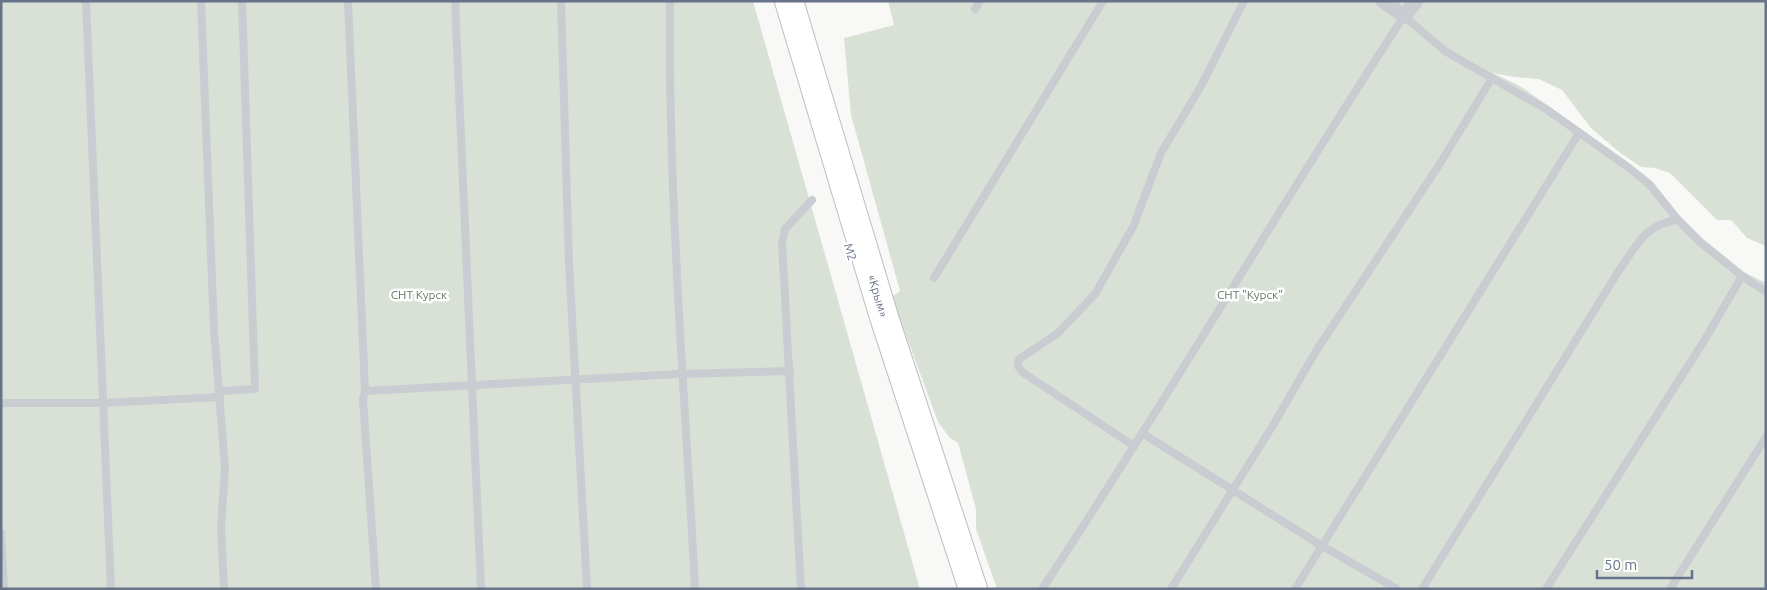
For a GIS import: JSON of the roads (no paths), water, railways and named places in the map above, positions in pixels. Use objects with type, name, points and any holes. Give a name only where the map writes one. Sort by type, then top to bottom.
[{"type":"highway","name":"М2","points":[[773,1],[956,589]]},
{"type":"highway","name":"«Крым»","points":[[789,1],[884,318],[973,589]]},
{"type":"street","points":[[1382,1],[1404,16],[1416,1]]},
{"type":"lane","points":[[86,1],[111,589]]},
{"type":"lane","points":[[201,1],[209,160],[208,202],[225,469],[221,527],[224,589]]},
{"type":"lane","points":[[1,403],[103,403],[220,394],[255,389],[242,1]]},
{"type":"lane","points":[[348,1],[365,391],[363,399],[376,589]]},
{"type":"lane","points":[[455,1],[470,385],[481,589]]},
{"type":"lane","points":[[561,1],[576,380],[587,589]]},
{"type":"lane","points":[[670,1],[669,71],[674,199],[695,589]]},
{"type":"lane","points":[[975,9],[980,1]]},
{"type":"lane","points":[[934,278],[1103,1]]},
{"type":"lane","points":[[1134,446],[1022,372],[1018,366],[1019,360],[1058,333],[1095,294],[1133,228],[1161,153],[1196,94],[1244,1]]},
{"type":"lane","points":[[1042,589],[1404,16],[1445,51],[1546,109],[1650,185],[1678,220],[1700,242],[1742,276],[1766,292]]},
{"type":"lane","points":[[1171,589],[1316,351],[1436,170],[1492,78]]},
{"type":"lane","points":[[1295,589],[1579,133]]},
{"type":"lane","points":[[801,589],[782,243],[785,229],[812,200]]},
{"type":"lane","points":[[1422,589],[1618,272],[1651,228],[1664,221],[1678,220]]},
{"type":"lane","points":[[1546,589],[1704,340],[1742,276]]},
{"type":"lane","points":[[365,391],[683,373],[790,371]]},
{"type":"lane","points":[[1142,433],[1322,546],[1397,589]]},
{"type":"lane","points":[[1670,589],[1766,437]]},
{"type":"lane","points":[[1,533],[4,589]]},
{"type":"park label","name":"СНТ Курск","points":[[419,295]]},
{"type":"park label","name":"СНТ \"Курск\"","points":[[1250,295]]}]
